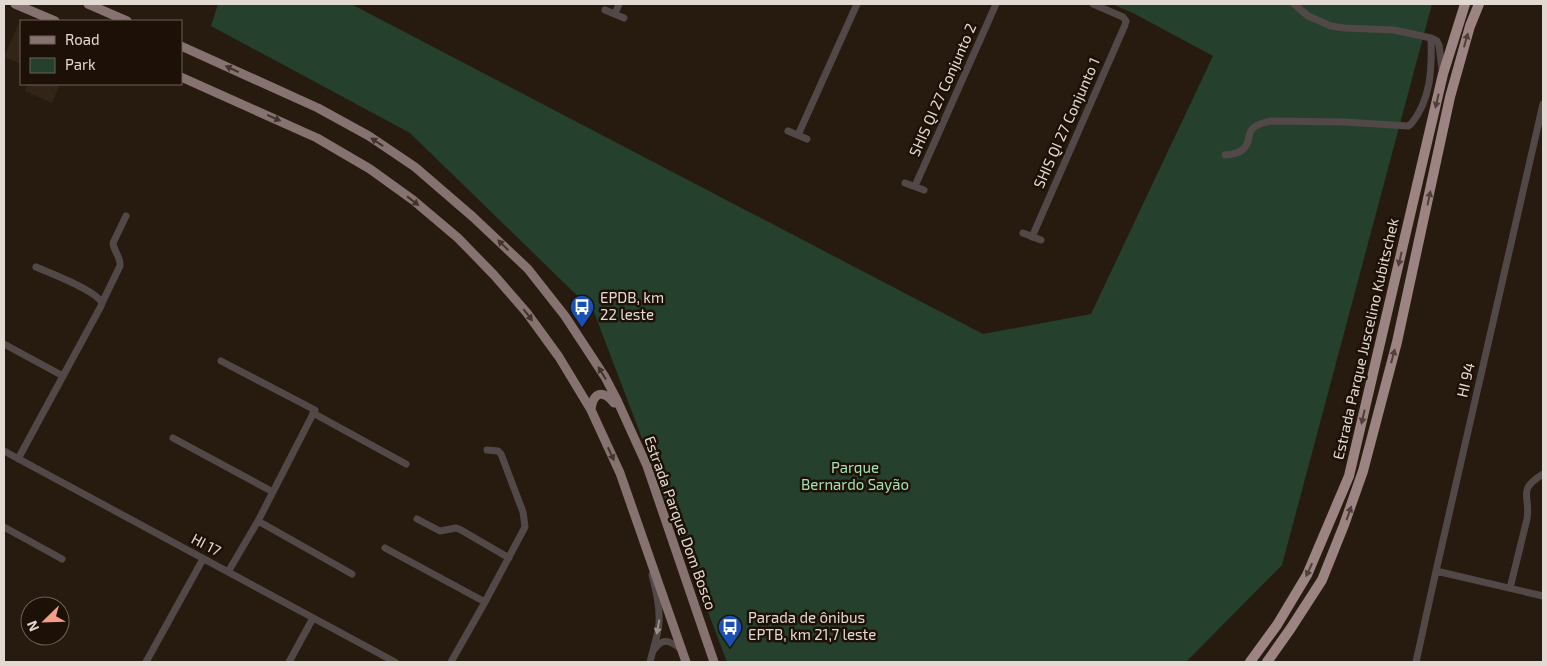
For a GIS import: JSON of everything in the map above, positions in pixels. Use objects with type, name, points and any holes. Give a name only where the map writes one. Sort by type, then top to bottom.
[{"type":"highway","name":"Estrada Parque Juscelino Kubitschek","points":[[1250,662],[1277,625],[1307,576],[1350,476],[1443,74],[1465,4]]},
{"type":"highway","name":"Estrada Parque Juscelino Kubitschek","points":[[1267,662],[1322,580],[1364,471],[1397,342],[1450,97],[1470,26],[1479,4]]},
{"type":"main road","points":[[15,4],[53,20]]},
{"type":"main road","points":[[88,4],[125,20]]},
{"type":"main road","name":"Estrada Parque Dom Bosco","points":[[182,46],[318,108],[369,136],[416,167],[528,269],[565,316],[605,377],[628,424],[647,466],[714,662]]},
{"type":"main road","points":[[182,77],[317,138],[370,169],[413,200],[458,238],[528,313],[559,356],[591,410],[620,473],[686,662]]},
{"type":"main road","points":[[591,410],[594,398],[603,393],[608,395],[628,424]]},
{"type":"street","points":[[615,14],[619,4]]},
{"type":"street","points":[[798,135],[857,4]]},
{"type":"street","name":"SHIS QI 27 Conjunto 2","points":[[915,186],[996,4]]},
{"type":"street","name":"SHIS QI 27 Conjunto 1","points":[[1032,237],[1126,25],[1126,21],[1121,16],[1093,4]]},
{"type":"street","points":[[1294,4],[1308,16],[1332,26],[1394,30],[1431,38],[1437,41],[1439,45],[1443,74]]},
{"type":"street","points":[[605,10],[624,18]]},
{"type":"street","points":[[1225,155],[1236,154],[1242,151],[1253,128],[1270,121],[1345,122],[1408,126],[1426,97],[1429,87],[1432,60],[1431,38]]},
{"type":"street","name":"HI 94","points":[[1416,662],[1543,104]]},
{"type":"street","points":[[788,131],[807,138]]},
{"type":"street","points":[[1534,146],[1543,148]]},
{"type":"street","points":[[905,182],[924,190]]},
{"type":"street","points":[[18,459],[102,306],[120,266],[120,260],[113,243],[126,216]]},
{"type":"street","points":[[1023,233],[1041,240]]},
{"type":"street","points":[[36,267],[96,295],[102,303]]},
{"type":"street","points":[[4,344],[63,376]]},
{"type":"street","points":[[221,360],[406,464]]},
{"type":"street","points":[[228,572],[258,521],[314,412]]},
{"type":"street","points":[[174,438],[273,492]]},
{"type":"street","points":[[451,662],[486,602],[525,527],[523,512],[501,454],[498,451],[487,450]]},
{"type":"street","name":"HI 17","points":[[4,451],[395,662]]},
{"type":"street","points":[[1510,588],[1527,519],[1526,493],[1528,486],[1532,480],[1543,474]]},
{"type":"street","points":[[417,519],[440,531],[456,528],[461,530],[509,558]]},
{"type":"street","points":[[258,521],[352,574]]},
{"type":"street","points":[[4,526],[62,559]]},
{"type":"street","points":[[646,545],[659,610],[659,624],[650,662]]},
{"type":"street","points":[[385,548],[486,602]]},
{"type":"street","points":[[146,662],[203,560]]},
{"type":"street","points":[[1436,570],[1543,596]]},
{"type":"street","points":[[288,662],[313,618]]},
{"type":"street","points":[[652,654],[661,643],[666,641],[681,649]]},
{"type":"shaded area","points":[[18,25],[20,26],[20,64],[4,57]]},
{"type":"shaded area","points":[[28,85],[60,85],[52,103],[25,91]]},
{"type":"green space","name":"Parque Bernardo Sayão","points":[[218,4],[351,4],[983,334],[1091,314],[1213,56],[1133,13],[1112,4],[1432,4],[1282,565],[1186,662],[727,662],[594,312],[410,133],[211,26]]},
{"type":"place","name":"EPDB, km 22 leste","points":[[582,328]]},
{"type":"place","name":"Parada de ônibus EPTB, km 21,7 leste","points":[[730,648]]}]
